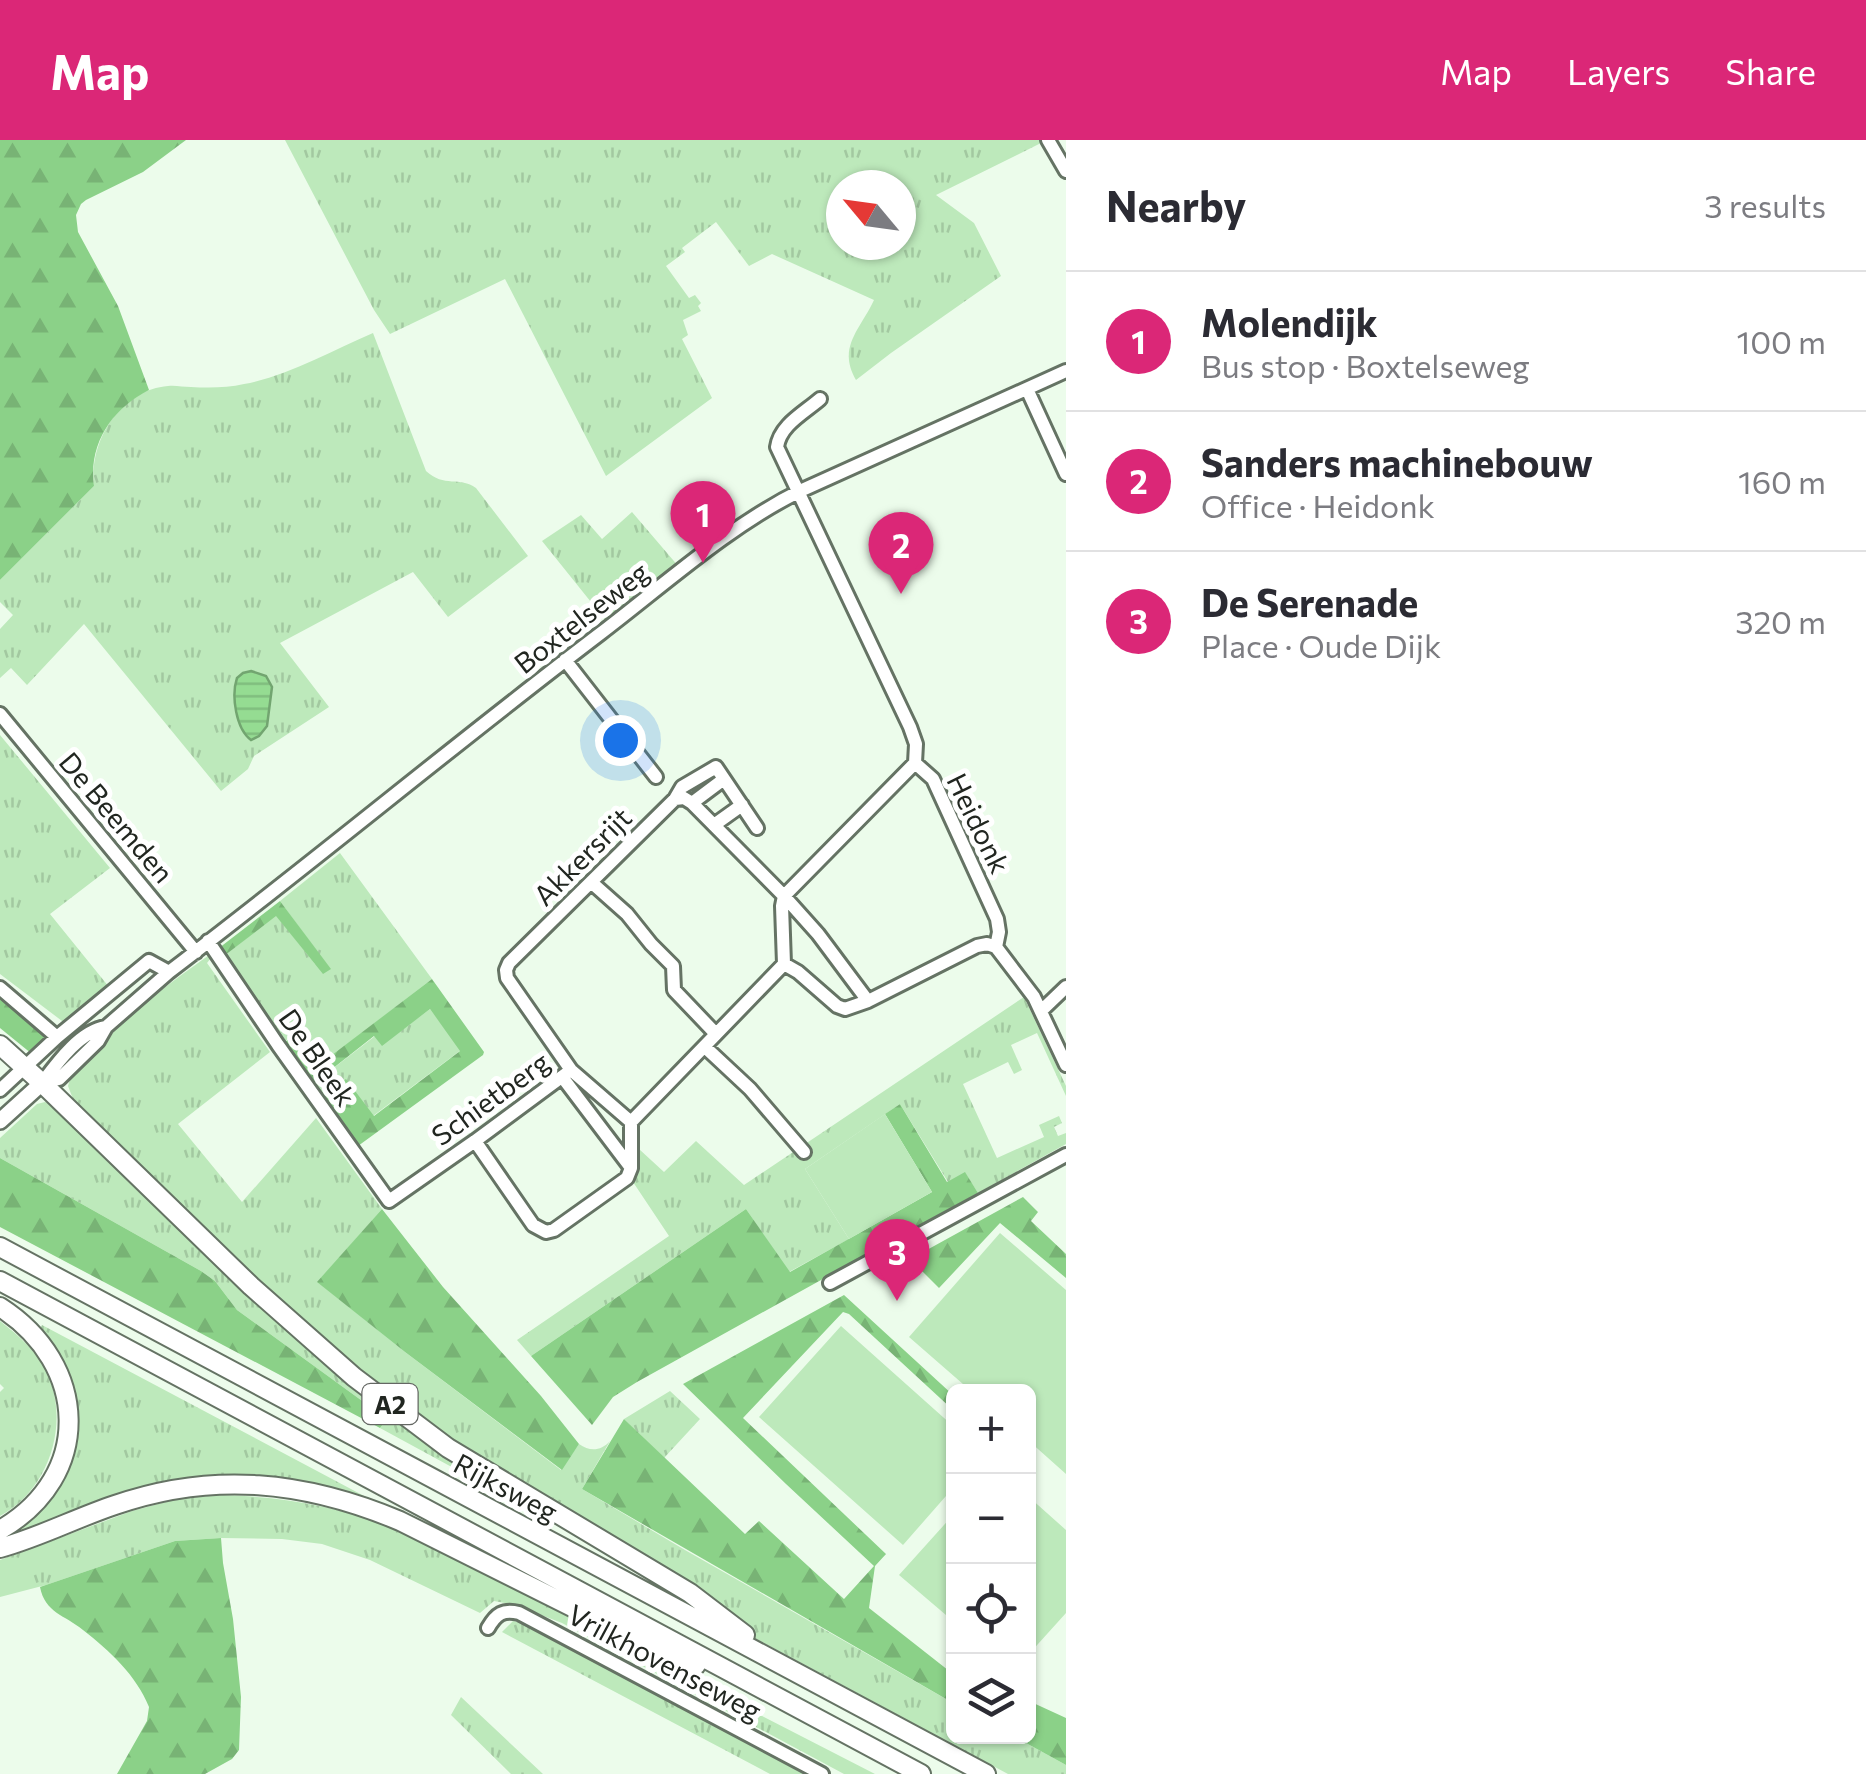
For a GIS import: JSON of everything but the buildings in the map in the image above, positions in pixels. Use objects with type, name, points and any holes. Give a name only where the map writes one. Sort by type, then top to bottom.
[{"type":"highway","name":"A2","points":[[0,1045],[251,1286],[354,1377],[448,1448],[690,1593],[785,1666]]},
{"type":"highway","name":"Rijksweg","points":[[0,1248],[986,1774]]},
{"type":"highway","name":"Rijksweg","points":[[0,1281],[920,1774]]},
{"type":"highway","points":[[0,1307],[36,1336],[58,1368],[70,1422],[54,1479],[26,1514],[0,1530]]},
{"type":"highway","points":[[0,1548],[168,1490],[244,1484],[302,1490],[351,1502],[400,1521],[660,1651],[771,1694]]},
{"type":"main road","name":"Boxtelseweg","points":[[0,1121],[42,1082]]},
{"type":"street","points":[[1048,140],[1066,171]]},
{"type":"street","name":"Boxtelseweg","points":[[42,1082],[94,1029],[106,1027],[169,972],[564,660],[724,539],[800,491],[1066,371]]},
{"type":"street","points":[[1026,389],[1066,474]]},
{"type":"street","name":"Heidonk","points":[[820,400],[778,436],[777,447],[910,726],[916,744],[915,763],[933,779],[997,919],[996,947],[1034,997],[1066,1065]]},
{"type":"street","points":[[564,660],[656,777]]},
{"type":"street","name":"De Beemden","points":[[0,714],[196,952]]},
{"type":"street","points":[[475,1142],[533,1225],[546,1232],[627,1178],[631,1168],[630,1122],[784,964],[784,896],[915,763]]},
{"type":"street","name":"Akkersrijt","points":[[567,1074],[507,978],[509,963],[682,787],[710,769],[716,768],[724,779]]},
{"type":"street","points":[[692,804],[724,779],[757,828]]},
{"type":"street","points":[[674,799],[684,798],[692,804],[784,896],[868,1001]]},
{"type":"street","points":[[714,825],[742,806]]},
{"type":"street","points":[[591,882],[673,966],[674,990],[716,1034]]},
{"type":"street","name":"De Bleek","points":[[208,942],[389,1201]]},
{"type":"street","points":[[784,964],[844,1009],[868,1001],[977,946],[996,947]]},
{"type":"street","name":"Boxtelseweg","points":[[0,1090],[149,960],[169,972]]},
{"type":"street","points":[[0,988],[58,1038]]},
{"type":"street","points":[[1041,1011],[1066,988]]},
{"type":"street","points":[[705,1047],[750,1089],[804,1152]]},
{"type":"street","points":[[567,1074],[631,1168]]},
{"type":"street","name":"Schietberg","points":[[389,1201],[567,1074],[630,1122]]},
{"type":"street","points":[[830,1283],[1066,1156]]},
{"type":"street","name":"Vrilkhovenseweg","points":[[488,1628],[499,1613],[518,1613],[822,1774]]},
{"type":"green space","points":[[0,140],[186,140],[143,172],[86,200],[76,215],[78,232],[118,306],[149,390],[114,417],[99,441],[94,486],[0,580]]},
{"type":"green space","points":[[285,140],[1041,143],[936,195],[974,223],[1001,276],[856,380],[850,348],[874,300],[772,254],[749,266],[716,222],[682,248],[685,252],[666,266],[689,298],[695,295],[701,303],[701,311],[683,320],[688,335],[682,339],[712,398],[606,476],[505,279],[390,334]]},
{"type":"green space","points":[[373,333],[426,471],[439,479],[476,488],[528,556],[448,617],[413,572],[280,643],[329,707],[254,756],[248,769],[221,791],[84,624],[27,685],[11,668],[0,678],[0,629],[13,615],[0,602],[0,580],[94,486],[97,452],[111,421],[122,408],[135,397],[168,386],[224,387],[260,380]],"holes":[[[251,671],[272,687],[267,726],[241,727],[234,694],[237,678]]]},
{"type":"green space","points":[[632,512],[679,567],[607,622],[542,541],[581,515],[602,539]]},
{"type":"green space","points":[[0,735],[110,868],[50,914],[109,987],[66,1024],[0,974]]},
{"type":"green space","points":[[340,853],[432,979],[315,1069],[288,1039],[283,1043],[224,956],[276,915],[315,964],[330,969],[280,901]]},
{"type":"green space","points":[[280,901],[331,969],[323,974],[276,916],[224,956],[219,948]]},
{"type":"green space","points":[[219,948],[207,963],[270,1052],[178,1124],[242,1202],[316,1118],[382,1209],[318,1282],[561,1470],[579,1444],[595,1449],[610,1441],[582,1489],[946,1699],[946,1741],[749,1635],[450,1444],[261,1291],[73,1099],[68,1086],[91,1051],[158,993]]},
{"type":"green space","points":[[432,979],[483,1055],[358,1146],[321,1095],[346,1079],[374,1116],[460,1051],[430,1009],[382,1046],[374,1036],[313,1084],[283,1043],[291,1038],[315,1068]]},
{"type":"green space","points":[[0,992],[45,1030],[44,1044],[32,1054],[0,1028]]},
{"type":"green space","points":[[1024,997],[1066,1086],[1066,1096],[1037,1033],[1011,1045],[1022,1070],[1014,1074],[1008,1062],[963,1084],[997,1158],[1044,1137],[1039,1125],[1059,1116],[1062,1123],[1054,1127],[1058,1136],[1066,1133],[1066,1144],[978,1193],[965,1173],[948,1182],[900,1104],[805,1169],[849,1239],[789,1272],[746,1209],[531,1356],[517,1340],[669,1236],[633,1182],[638,1172],[639,1149],[664,1172],[696,1141],[744,1185]]},
{"type":"green space","points":[[430,1009],[461,1050],[373,1116],[342,1079],[321,1095],[313,1084],[375,1036],[382,1045]]},
{"type":"green space","points":[[37,1104],[55,1105],[270,1309],[562,1523],[560,1526],[380,1428],[387,1419],[237,1310],[215,1281],[201,1271],[0,1158],[0,1138]]},
{"type":"green space","points":[[900,1104],[947,1182],[965,1172],[978,1193],[637,1382],[613,1397],[592,1425],[531,1356],[746,1209],[790,1272],[932,1192],[885,1114]]},
{"type":"green space","points":[[885,1114],[932,1192],[849,1239],[805,1169]]},
{"type":"green space","points":[[0,1158],[201,1271],[215,1281],[237,1310],[387,1419],[380,1428],[0,1227]]},
{"type":"green space","points":[[1023,1197],[1038,1212],[1031,1221],[1066,1254],[1066,1278],[1000,1223],[939,1288],[921,1270],[915,1271],[905,1262]]},
{"type":"green space","points":[[382,1209],[443,1287],[579,1444],[562,1470],[317,1282]]},
{"type":"green space","points":[[1000,1233],[1066,1290],[1066,1474],[1036,1447],[1036,1384],[963,1384],[909,1337]]},
{"type":"green space","points":[[844,1295],[946,1389],[946,1404],[843,1312],[743,1418],[886,1554],[875,1566],[869,1608],[946,1668],[946,1699],[582,1489],[624,1419],[745,1534],[759,1521],[844,1599],[874,1566],[683,1384]]},
{"type":"green space","points":[[0,1321],[27,1344],[43,1365],[57,1413],[50,1454],[42,1473],[17,1505],[0,1516],[0,1392],[4,1388],[0,1384]]},
{"type":"green space","points":[[42,1325],[366,1497],[364,1500],[220,1480],[2,1542],[2,1537],[23,1523],[56,1487],[75,1443],[75,1394],[63,1365],[39,1331]]},
{"type":"green space","points":[[841,1326],[946,1420],[946,1496],[903,1545],[759,1417]]},
{"type":"green space","points":[[670,1391],[700,1419],[664,1458],[624,1419]]},
{"type":"green space","points":[[218,1495],[313,1505],[360,1516],[405,1533],[875,1774],[844,1774],[562,1623],[494,1601],[480,1613],[370,1560],[322,1544],[282,1539],[175,1541],[0,1597],[0,1560],[132,1511],[177,1499]]},
{"type":"green space","points":[[1036,1503],[1066,1530],[1066,1613],[1036,1646]]},
{"type":"green space","points":[[946,1523],[946,1615],[899,1575]]},
{"type":"green space","points":[[221,1538],[241,1697],[239,1750],[232,1759],[205,1774],[117,1774],[147,1721],[149,1707],[121,1664],[51,1608],[40,1587],[175,1541]]},
{"type":"green space","points":[[513,1621],[527,1624],[814,1774],[770,1774],[502,1632]]},
{"type":"green space","points":[[461,1697],[543,1774],[511,1774],[451,1715]]},
{"type":"green space","points":[[1036,1704],[1066,1718],[1066,1765],[1028,1744],[1036,1744]]},
{"type":"green space","points":[[952,1744],[1028,1744],[1066,1765],[1066,1774],[1008,1774]]},
{"type":"shaded area","points":[[251,671],[266,676],[272,687],[267,726],[251,740],[238,720],[235,694],[237,678]]},
{"type":"place","name":"Molendijk","points":[[703,563]]},
{"type":"place","name":"Sanders machinebouw","points":[[901,594]]},
{"type":"place","name":"De Serenade","points":[[897,1301]]}]
